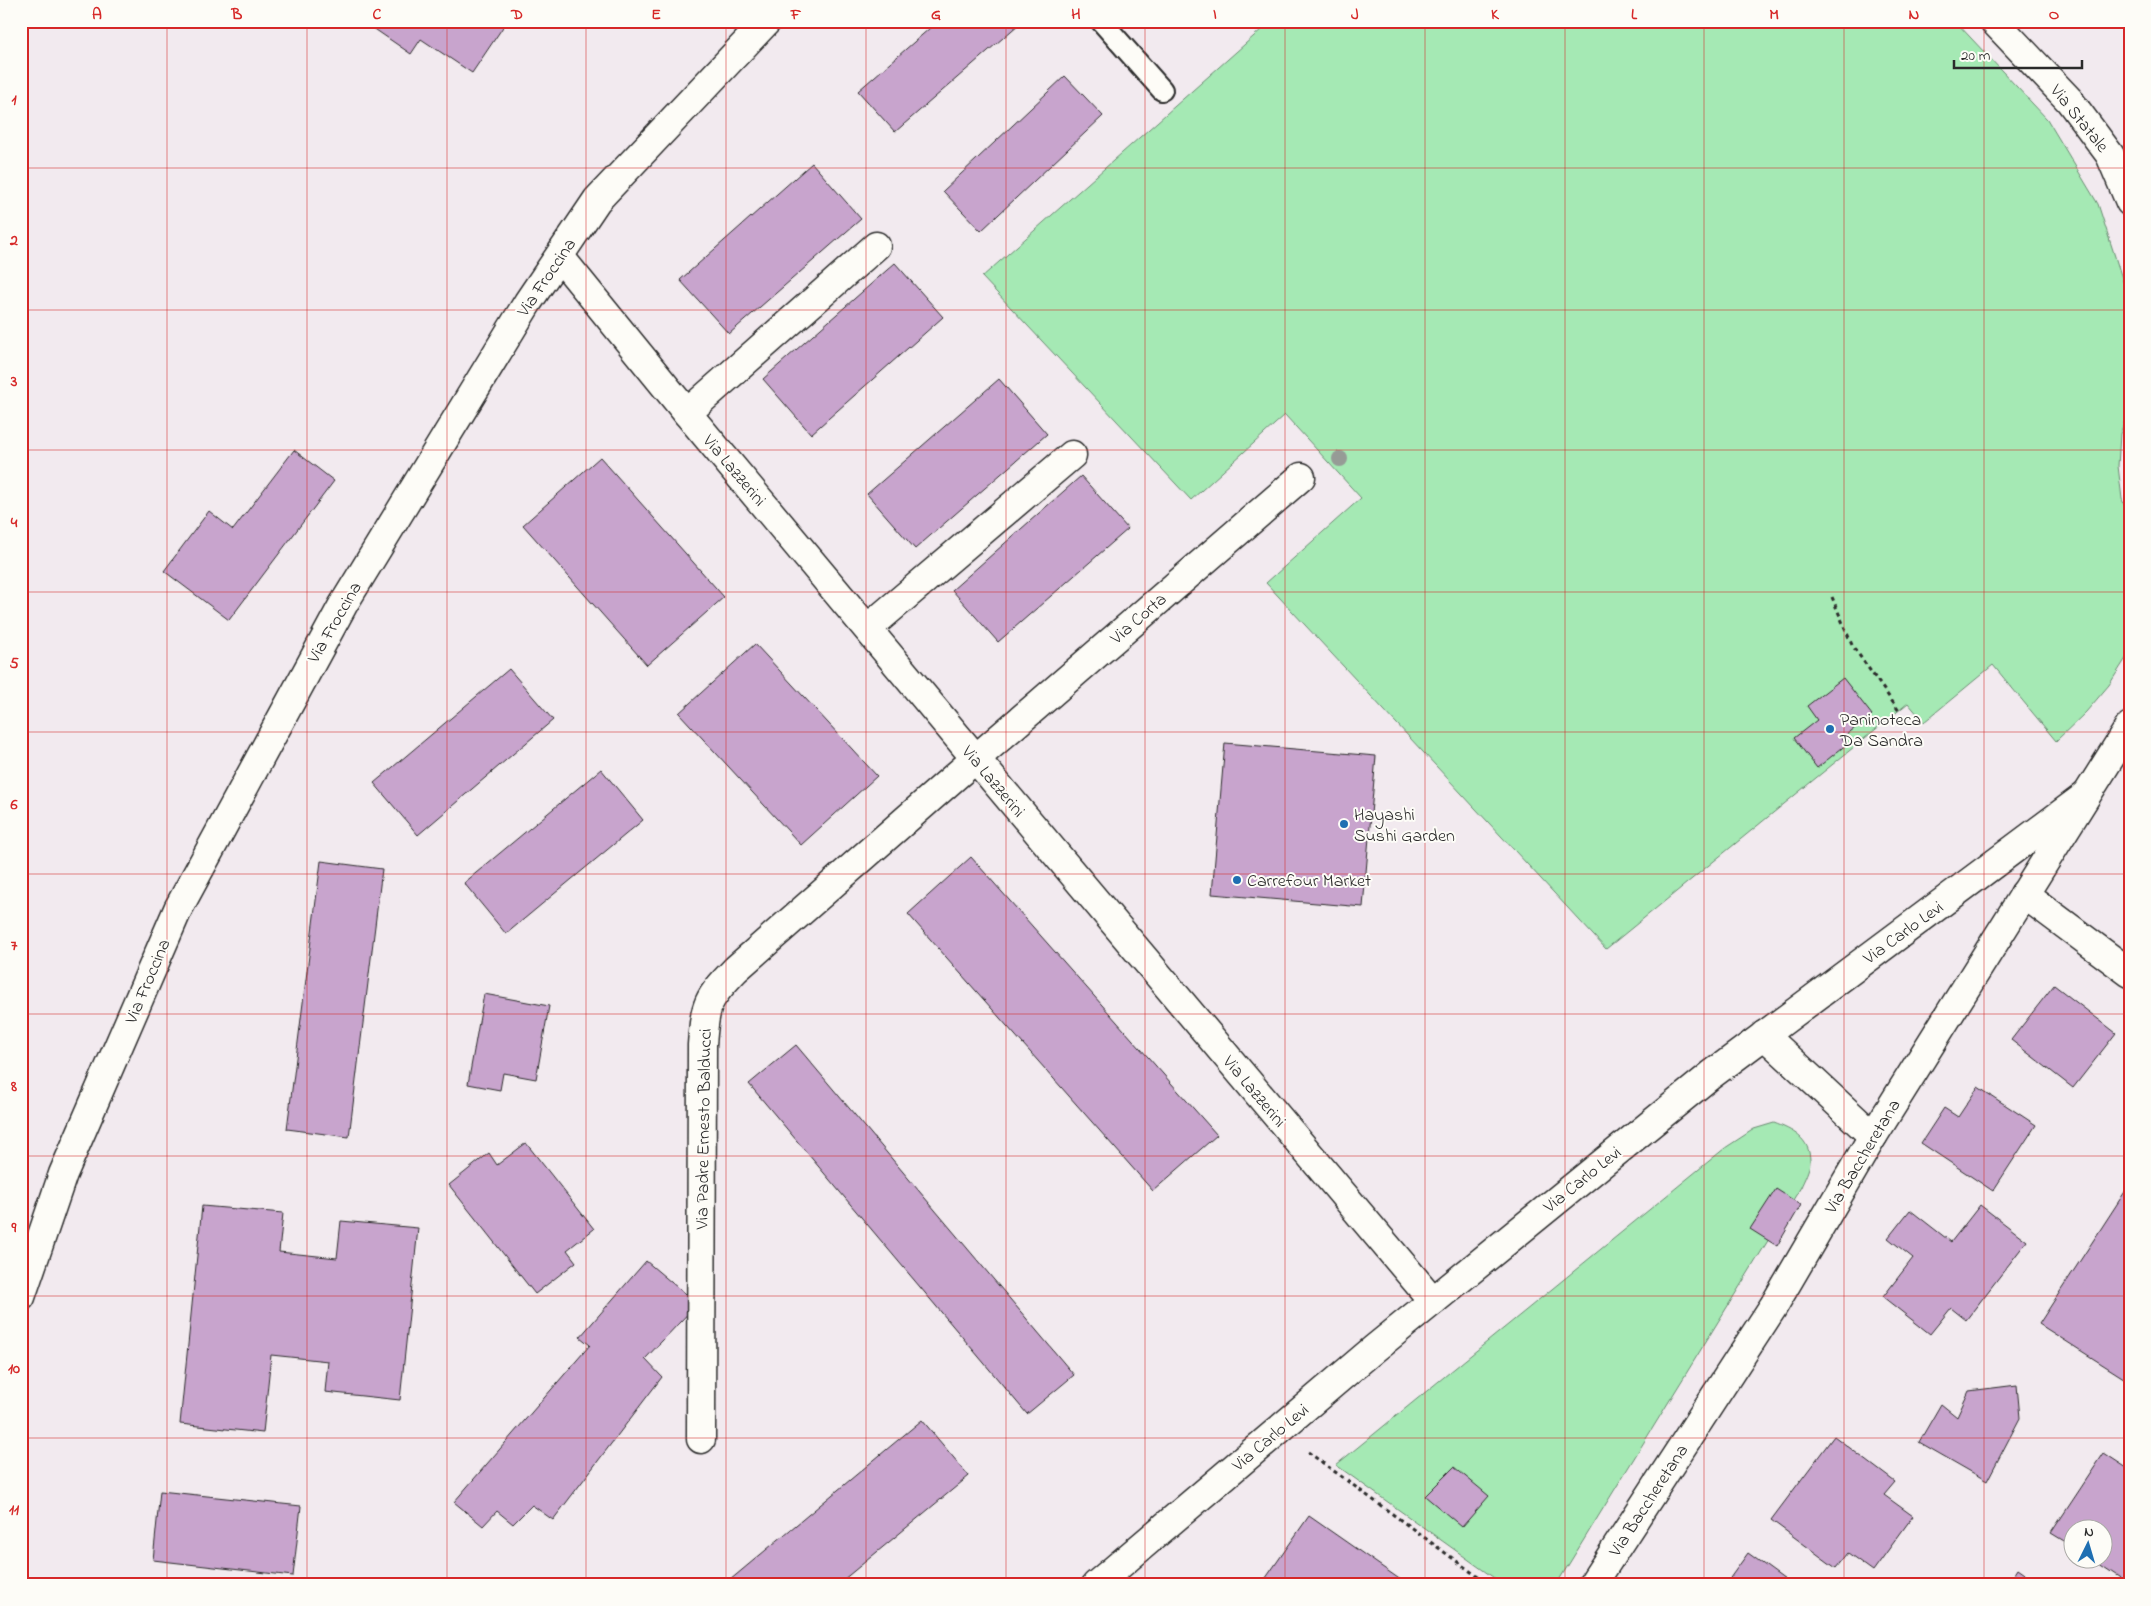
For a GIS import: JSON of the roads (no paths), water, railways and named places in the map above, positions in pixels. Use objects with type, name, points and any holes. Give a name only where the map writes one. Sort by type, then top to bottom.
[{"type":"street","name":"Via Froccina","points":[[21,1297],[63,1174],[178,909],[343,605],[528,302],[597,200],[767,21]]},
{"type":"street","name":"Via Statale","points":[[1994,21],[2070,100],[2110,155],[2130,202]]},
{"type":"street","points":[[687,413],[876,246]]},
{"type":"street","name":"Via Lazzerini","points":[[560,257],[687,413],[1433,1301]]},
{"type":"street","points":[[868,628],[1072,455]]},
{"type":"street","name":"Via Corta","points":[[976,758],[1302,477]]},
{"type":"street","name":"Via Baccheretana","points":[[1592,1585],[1773,1307],[1873,1136],[2130,726]]},
{"type":"street","name":"Via Padre Ernesto Balducci","points":[[701,1439],[702,1044],[704,1016],[708,1001],[718,987],[736,969],[976,758]]},
{"type":"street","name":"Via Carlo Levi","points":[[1096,1585],[1433,1301],[1711,1075],[2086,795]]},
{"type":"street","points":[[2024,894],[2130,973]]},
{"type":"street","points":[[1764,1035],[1873,1136]]},
{"type":"lane","points":[[1101,21],[1162,90]]},
{"type":"place","name":"Paninoteca Da Sandra","points":[[1830,729]]},
{"type":"place","name":"Hayashi Sushi Garden","points":[[1344,824]]},
{"type":"place","name":"Carrefour Market","points":[[1237,880]]}]
